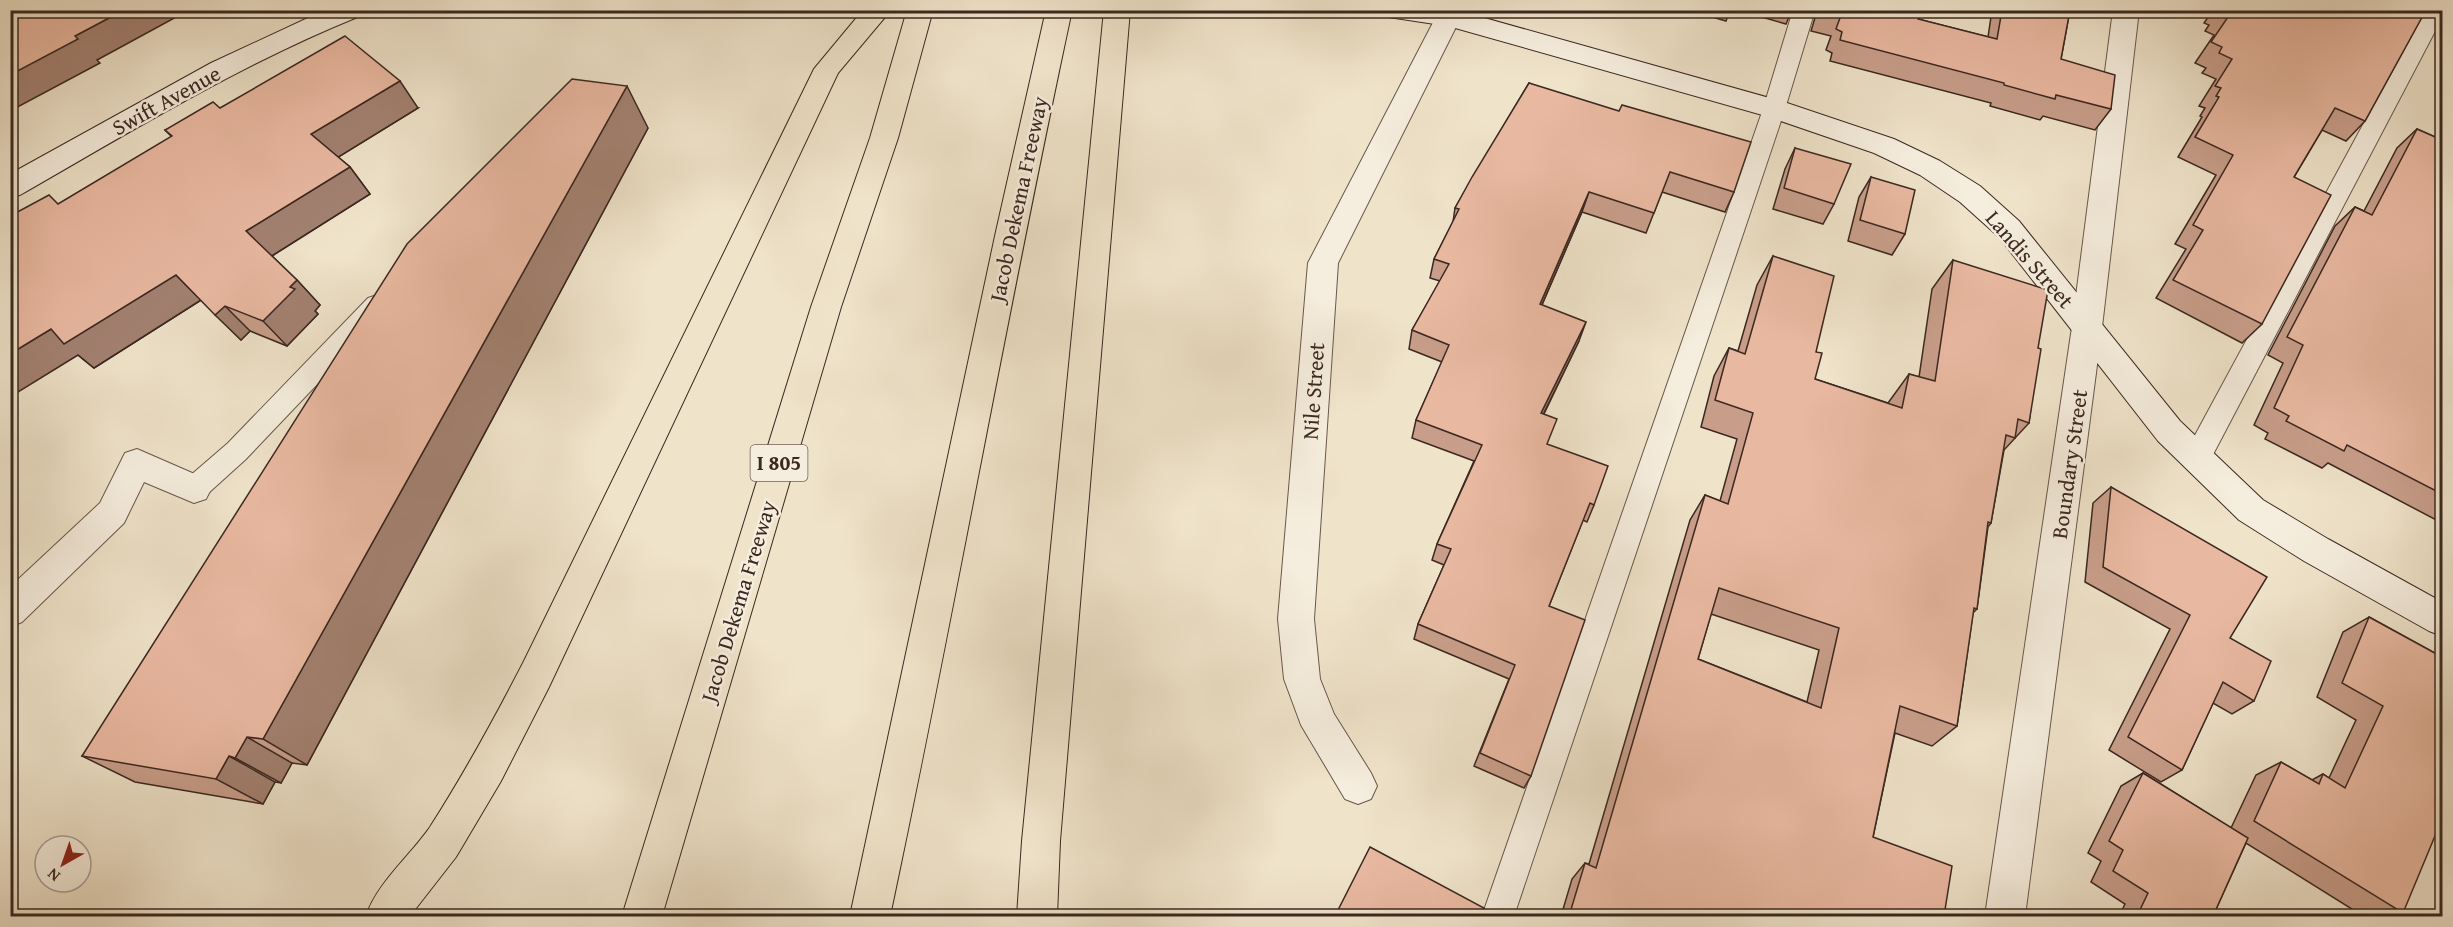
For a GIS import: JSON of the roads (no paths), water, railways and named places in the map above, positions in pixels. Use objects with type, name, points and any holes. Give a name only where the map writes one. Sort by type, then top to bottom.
[{"type":"highway","points":[[386,916],[442,843],[488,768],[547,653],[827,69],[878,10]]},
{"type":"highway","name":"Jacob Dekema Freeway","points":[[642,916],[826,307],[884,138],[920,10]]},
{"type":"highway","name":"Jacob Dekema Freeway","points":[[870,916],[903,770],[1023,170],[1059,10]]},
{"type":"highway","points":[[1037,916],[1041,841],[1117,10]]},
{"type":"street","points":[[310,19],[351,10]]},
{"type":"street","name":"Landis Street","points":[[1391,10],[1450,14],[1774,109],[1884,146],[1930,168],[1970,194],[2009,229],[2169,431],[2252,510],[2316,550],[2442,620]]},
{"type":"street","name":"Boundary Street","points":[[2005,916],[2087,327],[2126,10]]},
{"type":"street","name":"Nile Street","points":[[1358,786],[1320,725],[1302,680],[1296,619],[1323,263],[1450,14]]},
{"type":"street","name":"Swift Avenue","points":[[10,187],[310,19]]},
{"type":"street","points":[[10,611],[112,513],[137,463],[194,489]]},
{"type":"lane","points":[[1498,916],[1774,109],[1804,10]]},
{"type":"lane","points":[[2197,458],[2436,10]]},
{"type":"lane","points":[[194,489],[237,451],[393,289]]}]
